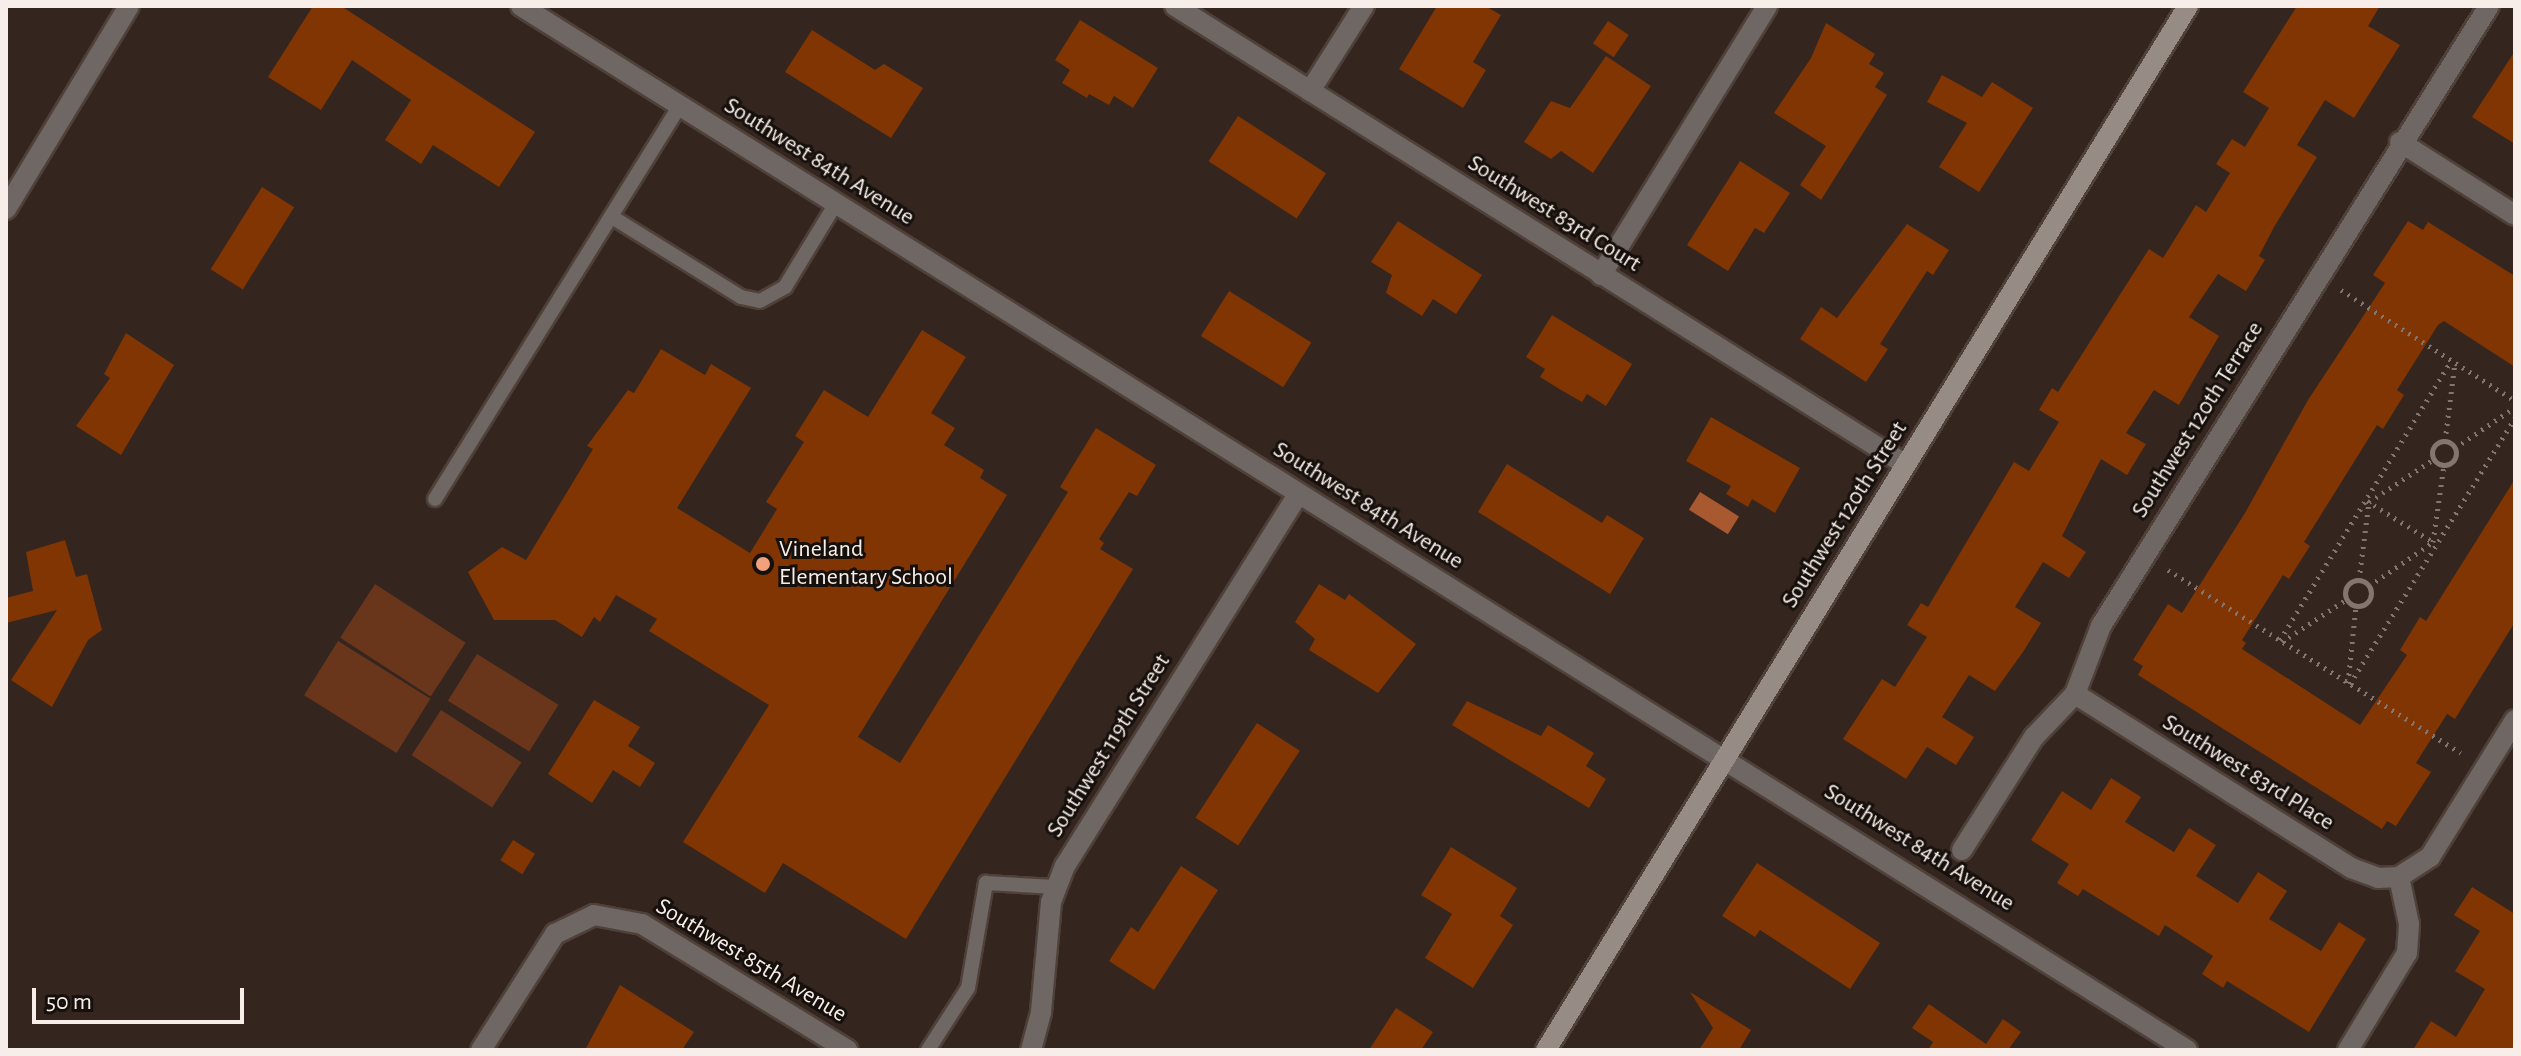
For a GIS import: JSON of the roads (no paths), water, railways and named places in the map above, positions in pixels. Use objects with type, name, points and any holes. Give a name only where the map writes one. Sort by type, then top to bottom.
[{"type":"street","points":[[6,209],[129,6]]},
{"type":"street","name":"Southwest 84th Avenue","points":[[521,6],[1298,494],[1725,757],[2175,1047]]},
{"type":"street","name":"Southwest 83rd Court","points":[[1175,6],[1906,465]]},
{"type":"street","points":[[1310,91],[1364,6]]},
{"type":"street","points":[[1601,275],[1767,6]]},
{"type":"street","name":"Southwest 120th Street","points":[[1546,1050],[2188,6]]},
{"type":"street","name":"Southwest 120th Terrace","points":[[1962,850],[2034,737],[2075,694],[2101,626],[2482,9]]},
{"type":"street","points":[[2400,142],[2515,215]]},
{"type":"street","name":"Southwest 119th Street","points":[[1031,1050],[1041,1012],[1055,887],[1079,840],[1298,494]]},
{"type":"street","name":"Southwest 83rd Place","points":[[2075,694],[2351,868],[2378,878],[2399,877]]},
{"type":"street","points":[[2348,1050],[2407,953],[2409,924],[2399,877],[2430,857],[2515,720]]},
{"type":"street","name":"Southwest 85th Avenue","points":[[481,1050],[545,947],[580,918],[608,915],[642,924],[848,1050]]},
{"type":"lane","points":[[435,499],[680,106]]},
{"type":"lane","points":[[612,217],[741,297],[760,301],[785,287],[836,203]]},
{"type":"lane","points":[[928,1050],[968,988],[986,883],[1055,887]]},
{"type":"place","name":"Vineland Elementary School","points":[[763,564]]}]
